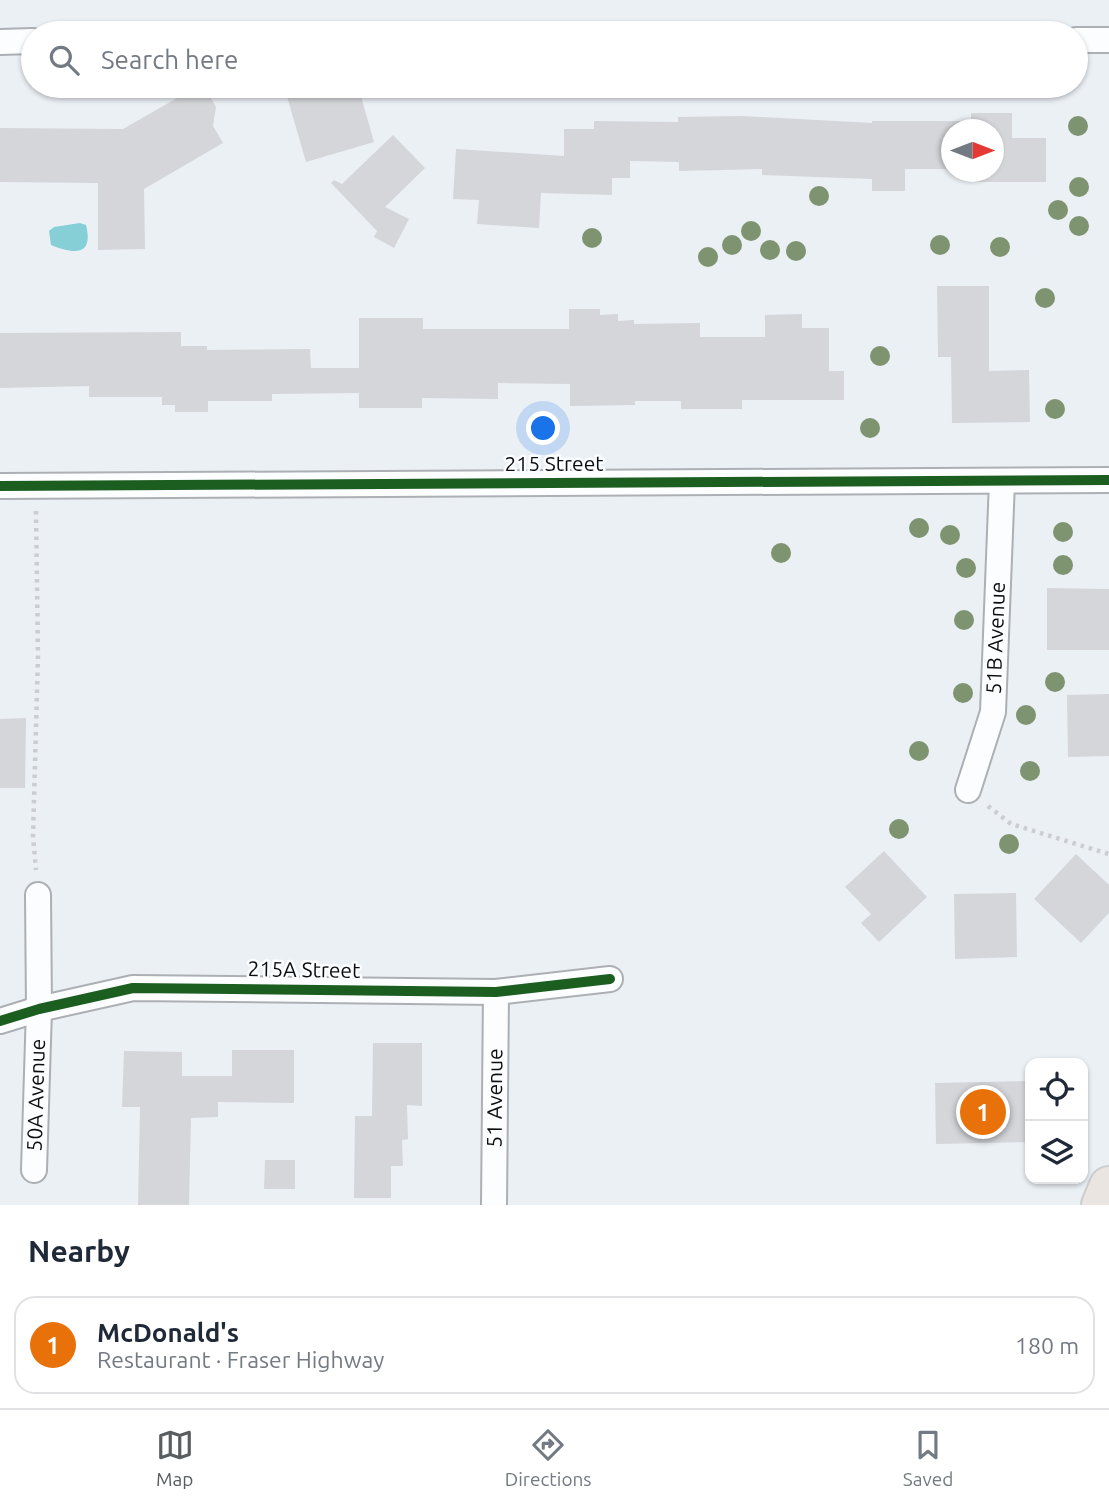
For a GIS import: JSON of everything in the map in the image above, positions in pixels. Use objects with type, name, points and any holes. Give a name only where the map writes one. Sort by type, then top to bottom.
[{"type":"main road","points":[[1101,1205],[1109,1186]]},
{"type":"street","points":[[1088,40],[1109,40]]},
{"type":"street","points":[[0,41],[21,41]]},
{"type":"street","name":"215 Street","points":[[0,486],[1109,480]]},
{"type":"street","name":"51B Avenue","points":[[968,790],[993,712],[1002,481]]},
{"type":"street","name":"50A Avenue","points":[[34,1170],[40,1009],[38,895]]},
{"type":"street","name":"215A Street","points":[[0,1021],[133,988],[496,992],[610,979]]},
{"type":"street","name":"51 Avenue","points":[[494,1205],[496,992]]},
{"type":"path","points":[[36,486],[38,656],[33,836],[38,895]]},
{"type":"path","points":[[968,790],[1010,824],[1109,854]]},
{"type":"water","points":[[80,223],[86,225],[88,235],[84,248],[74,251],[51,245],[49,231],[54,227]]},
{"type":"building","points":[[177,98],[211,98],[216,107],[213,126],[223,143],[144,189],[145,249],[98,250],[98,183],[0,182],[0,128],[123,129]]},
{"type":"building","points":[[287,98],[361,98],[374,142],[306,162]]},
{"type":"building","points":[[971,113],[1012,113],[1012,138],[1046,138],[1046,182],[1004,182],[1004,119],[971,119]]},
{"type":"building","points":[[742,116],[941,121],[941,169],[905,169],[905,191],[872,191],[872,179],[762,175],[762,169],[679,171],[679,162],[630,161],[630,178],[612,178],[612,195],[541,193],[539,228],[477,224],[479,200],[453,199],[456,149],[564,156],[564,129],[594,129],[594,121],[678,122],[678,117]]},
{"type":"building","points":[[393,135],[425,168],[385,207],[409,219],[394,248],[374,237],[377,231],[331,183],[334,180],[342,184]]},
{"type":"building","points":[[937,286],[989,286],[989,371],[1029,370],[1030,422],[952,423],[951,357],[938,357]]},
{"type":"building","points":[[569,309],[600,309],[600,315],[618,314],[618,321],[634,320],[634,324],[700,323],[700,337],[765,337],[765,315],[802,314],[802,328],[829,328],[829,371],[844,371],[844,400],[742,400],[742,409],[681,409],[681,401],[570,406],[570,384],[498,383],[498,399],[422,398],[422,408],[359,408],[359,393],[272,394],[272,401],[208,401],[208,412],[175,412],[175,405],[162,405],[162,397],[89,397],[89,386],[0,388],[0,333],[181,332],[181,346],[207,346],[207,350],[310,349],[311,368],[359,368],[359,318],[423,318],[423,329],[569,329]]},
{"type":"building","points":[[1047,588],[1109,589],[1109,650],[1047,650]]},
{"type":"building","points":[[1109,694],[1109,756],[1068,757],[1067,695]]},
{"type":"building","points":[[26,718],[25,788],[0,788],[0,719]]},
{"type":"building","points":[[884,851],[927,897],[879,942],[861,923],[871,914],[845,887]]},
{"type":"building","points":[[1076,854],[1109,885],[1109,913],[1081,943],[1034,899]]},
{"type":"building","points":[[1016,893],[1017,957],[955,959],[954,894]]},
{"type":"building","points":[[373,1043],[422,1043],[422,1106],[407,1105],[408,1139],[402,1140],[403,1166],[391,1166],[391,1198],[354,1198],[355,1116],[372,1116]]},
{"type":"building","points":[[232,1050],[294,1050],[294,1103],[218,1102],[218,1117],[191,1118],[189,1205],[138,1205],[140,1107],[122,1107],[124,1051],[182,1052],[182,1076],[232,1076]]},
{"type":"building","points":[[1025,1081],[1025,1142],[936,1144],[935,1083]]},
{"type":"building","points":[[265,1160],[295,1160],[295,1189],[264,1189]]},
{"type":"cycle path","points":[[0,486],[1109,480]]},
{"type":"cycle path","points":[[0,1021],[39,1009],[133,988],[496,992],[610,979]]},
{"type":"place","name":"McDonald's","points":[[983,1112]]}]
